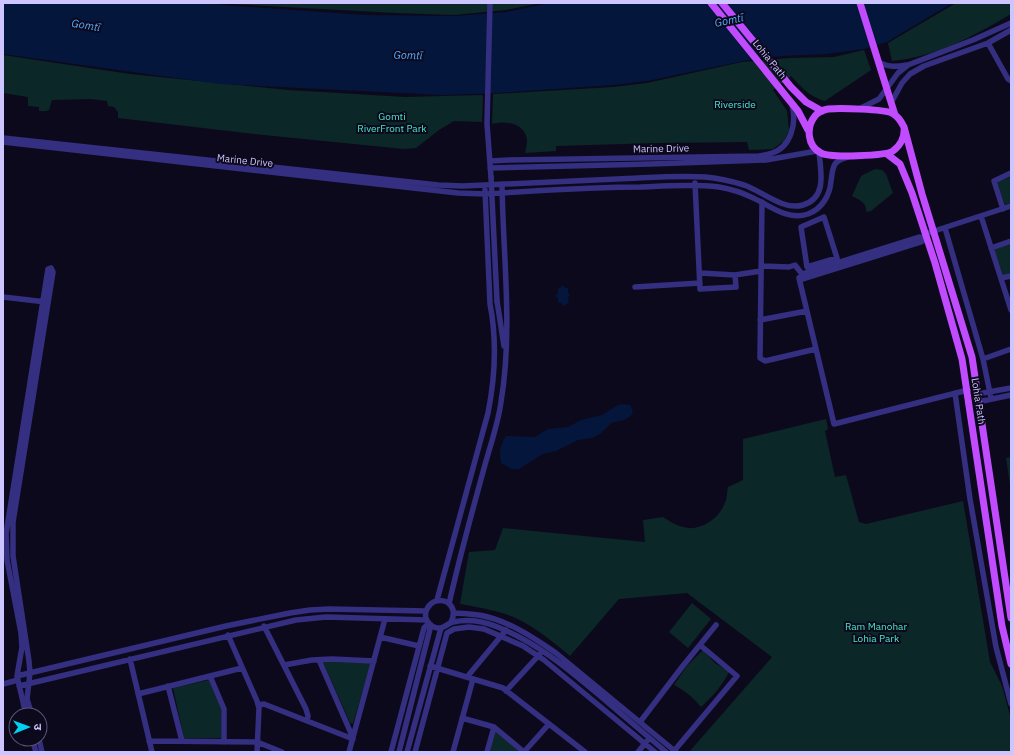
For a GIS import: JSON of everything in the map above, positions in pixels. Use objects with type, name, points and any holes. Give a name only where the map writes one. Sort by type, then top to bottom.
[{"type":"main road","name":"Lohia Path","points":[[711,3],[792,102],[808,130],[811,142],[818,152]]},
{"type":"main road","name":"Lohia Path","points":[[722,3],[791,87],[806,102],[822,111]]},
{"type":"main road","points":[[860,3],[895,115]]},
{"type":"main road","points":[[808,130],[814,117],[822,111],[833,109],[882,110],[899,118],[904,127],[904,135],[901,143],[893,151],[887,154],[832,156],[818,152]]},
{"type":"main road","name":"Lohia Path","points":[[904,127],[922,194],[972,357],[1011,618]]},
{"type":"main road","name":"Lohia Path","points":[[887,154],[900,164],[912,193],[930,248],[962,359],[968,390],[1002,626],[1011,664]]},
{"type":"street","points":[[490,3],[487,124],[497,301],[506,362]]},
{"type":"street","points":[[880,63],[896,67],[908,65],[974,40],[1011,23]]},
{"type":"street","points":[[891,103],[902,83],[910,74],[924,66],[988,43],[1011,30]]},
{"type":"street","points":[[988,43],[1008,79],[1011,81]]},
{"type":"street","points":[[859,109],[879,98],[898,73],[908,65]]},
{"type":"street","name":"Marine Drive","points":[[490,164],[509,160],[759,156],[772,153],[783,146],[790,136],[794,124],[792,102]]},
{"type":"street","name":"Marine Drive","points":[[3,138],[438,185],[463,186],[705,177],[726,180],[744,186],[782,203],[796,206],[802,205],[814,198],[821,186],[822,176],[818,152],[766,160],[659,164],[490,164]]},
{"type":"street","name":"Marine Drive","points":[[3,142],[458,193],[485,194],[635,186],[718,187],[733,190],[752,197],[778,211],[789,215],[801,215],[812,212],[821,205],[828,196],[832,171],[836,163],[850,156]]},
{"type":"street","points":[[1003,209],[994,181],[1011,173]]},
{"type":"street","points":[[694,177],[700,289],[736,287],[736,275]]},
{"type":"street","points":[[449,604],[465,536],[501,403],[506,362],[508,320],[505,287],[502,184]]},
{"type":"street","points":[[437,600],[488,413],[494,375],[493,320],[490,304],[484,185]]},
{"type":"street","points":[[762,202],[760,358],[765,361],[816,349]]},
{"type":"street","points":[[801,276],[804,279],[914,244],[934,231],[1011,206]]},
{"type":"street","points":[[981,216],[1011,310]]},
{"type":"street","points":[[824,217],[837,258],[807,267],[801,227],[824,217]]},
{"type":"street","points":[[945,228],[983,359],[990,398]]},
{"type":"street","points":[[991,248],[1011,241]]},
{"type":"street","points":[[930,248],[938,244]]},
{"type":"street","points":[[700,273],[736,275],[761,268],[789,267],[795,265],[801,276],[807,311],[834,424],[968,390]]},
{"type":"street","points":[[24,707],[18,681],[22,634],[7,560],[6,534],[46,302],[53,272],[51,268],[48,269],[46,302],[13,522],[13,556],[28,648],[30,673],[27,699],[30,707]]},
{"type":"street","points":[[1001,278],[1011,276]]},
{"type":"street","points":[[635,287],[700,283]]},
{"type":"street","points":[[3,297],[46,302]]},
{"type":"street","points":[[493,320],[497,301]]},
{"type":"street","points":[[760,320],[807,311]]},
{"type":"street","points":[[983,359],[1011,349]]},
{"type":"street","points":[[978,398],[989,392],[1011,388]]},
{"type":"street","points":[[955,393],[970,499],[996,647],[1011,704]]},
{"type":"street","points":[[978,398],[1011,395]]},
{"type":"street","points":[[3,684],[18,681],[29,683],[264,626],[296,620],[314,618],[385,619],[429,622],[441,628],[445,627],[451,622],[454,613],[449,604],[444,601],[437,600],[430,604],[426,611],[429,622],[399,752]]},
{"type":"street","points":[[18,681],[30,673],[226,626],[290,613],[329,609],[426,611]]},
{"type":"street","points":[[454,613],[479,615],[497,620],[537,640],[556,653],[675,751],[737,676],[700,645]]},
{"type":"street","points":[[349,752],[385,619]]},
{"type":"street","points":[[451,622],[477,621],[494,625],[531,643],[577,677],[666,752]]},
{"type":"street","points":[[391,752],[424,628],[429,622]]},
{"type":"street","points":[[640,722],[716,625]]},
{"type":"street","points":[[264,626],[306,710],[308,716],[307,721]]},
{"type":"street","points":[[415,752],[446,633],[454,629],[469,627],[484,629],[501,636],[523,646],[538,656],[655,752]]},
{"type":"street","points":[[406,752],[441,628]]},
{"type":"street","points":[[453,752],[470,678],[506,630]]},
{"type":"street","points":[[228,635],[258,705],[257,752]]},
{"type":"street","points":[[380,637],[419,646]]},
{"type":"street","points":[[506,691],[542,651]]},
{"type":"street","points":[[130,659],[152,752]]},
{"type":"street","points":[[284,665],[332,659],[374,661]]},
{"type":"street","points":[[319,660],[353,739]]},
{"type":"street","points":[[430,666],[503,688],[583,751]]},
{"type":"street","points":[[138,694],[242,668]]},
{"type":"street","points":[[210,676],[224,709],[224,742]]},
{"type":"street","points":[[168,686],[182,742]]},
{"type":"street","points":[[258,705],[264,704],[353,739]]},
{"type":"street","points":[[462,718],[494,727],[524,752],[549,724]]},
{"type":"street","points":[[487,752],[494,727]]},
{"type":"street","points":[[638,752],[650,738]]},
{"type":"street","points":[[149,741],[257,742],[282,752]]},
{"type":"green space","points":[[214,3],[541,3],[506,10],[454,15]]},
{"type":"green space","points":[[956,3],[1011,3],[1011,14],[969,37],[939,50],[908,59],[892,61],[888,43]]},
{"type":"green space","name":"Riverside","points":[[864,50],[871,70],[825,101],[810,94],[791,76],[773,90],[787,111],[789,131],[784,141],[773,149],[749,150],[747,142],[658,143],[556,146],[556,151],[525,153],[527,140],[523,130],[514,124],[503,122],[492,124],[493,94],[613,87],[647,83],[742,62],[790,58],[834,57]]},
{"type":"green space","name":"Gomti RiverFront Park","points":[[3,55],[130,74],[288,90],[405,97],[482,95],[482,122],[454,121],[439,130],[416,148],[404,149],[254,134],[118,118],[118,112],[114,107],[108,106],[107,101],[91,99],[52,100],[49,110],[39,111],[39,107],[28,106],[28,97],[3,93]]},
{"type":"green space","points":[[875,169],[882,170],[886,174],[893,193],[871,211],[866,212],[864,204],[852,196],[861,176]]},
{"type":"green space","points":[[1011,177],[1011,203],[1005,205],[997,182]]},
{"type":"green space","points":[[1011,243],[1011,274],[1003,275],[994,249]]},
{"type":"green space","name":"Ram Manohar Lohia Park","points":[[826,419],[828,429],[825,431],[835,477],[846,475],[859,522],[866,524],[963,501],[990,662],[1002,686],[1011,719],[1011,752],[689,752],[772,657],[687,593],[619,599],[570,656],[542,634],[511,616],[460,604],[469,552],[495,550],[503,528],[645,542],[643,520],[663,517],[675,524],[689,528],[695,528],[707,524],[721,510],[726,501],[728,487],[743,480],[743,439]]},
{"type":"green space","points":[[1011,457],[1011,492],[1006,458]]},
{"type":"green space","points":[[692,603],[711,619],[688,648],[669,632]]},
{"type":"green space","points":[[703,650],[715,663],[729,672],[717,691],[701,707],[689,694],[674,685],[686,667]]},
{"type":"green space","points":[[334,661],[371,663],[353,724],[350,723],[323,662]]},
{"type":"green space","points":[[209,680],[221,708],[221,738],[184,738],[173,688]]},
{"type":"green space","points":[[495,730],[521,752],[490,752]]},
{"type":"water","name":"Gomtī","points":[[3,3],[206,3],[365,15],[455,16],[507,12],[549,3],[952,3],[887,42],[864,49],[826,54],[781,56],[748,60],[647,81],[614,85],[443,95],[219,84],[3,54]]},
{"type":"water","points":[[563,285],[565,288],[568,288],[568,293],[570,295],[568,297],[569,303],[563,306],[561,303],[558,303],[558,298],[555,296],[558,293],[558,288]]},
{"type":"water","points":[[618,405],[630,405],[633,411],[631,416],[624,420],[611,423],[600,434],[592,438],[578,440],[556,451],[543,454],[519,469],[512,469],[501,463],[500,449],[506,436],[535,437],[548,429],[568,427],[581,420],[602,415]]}]
